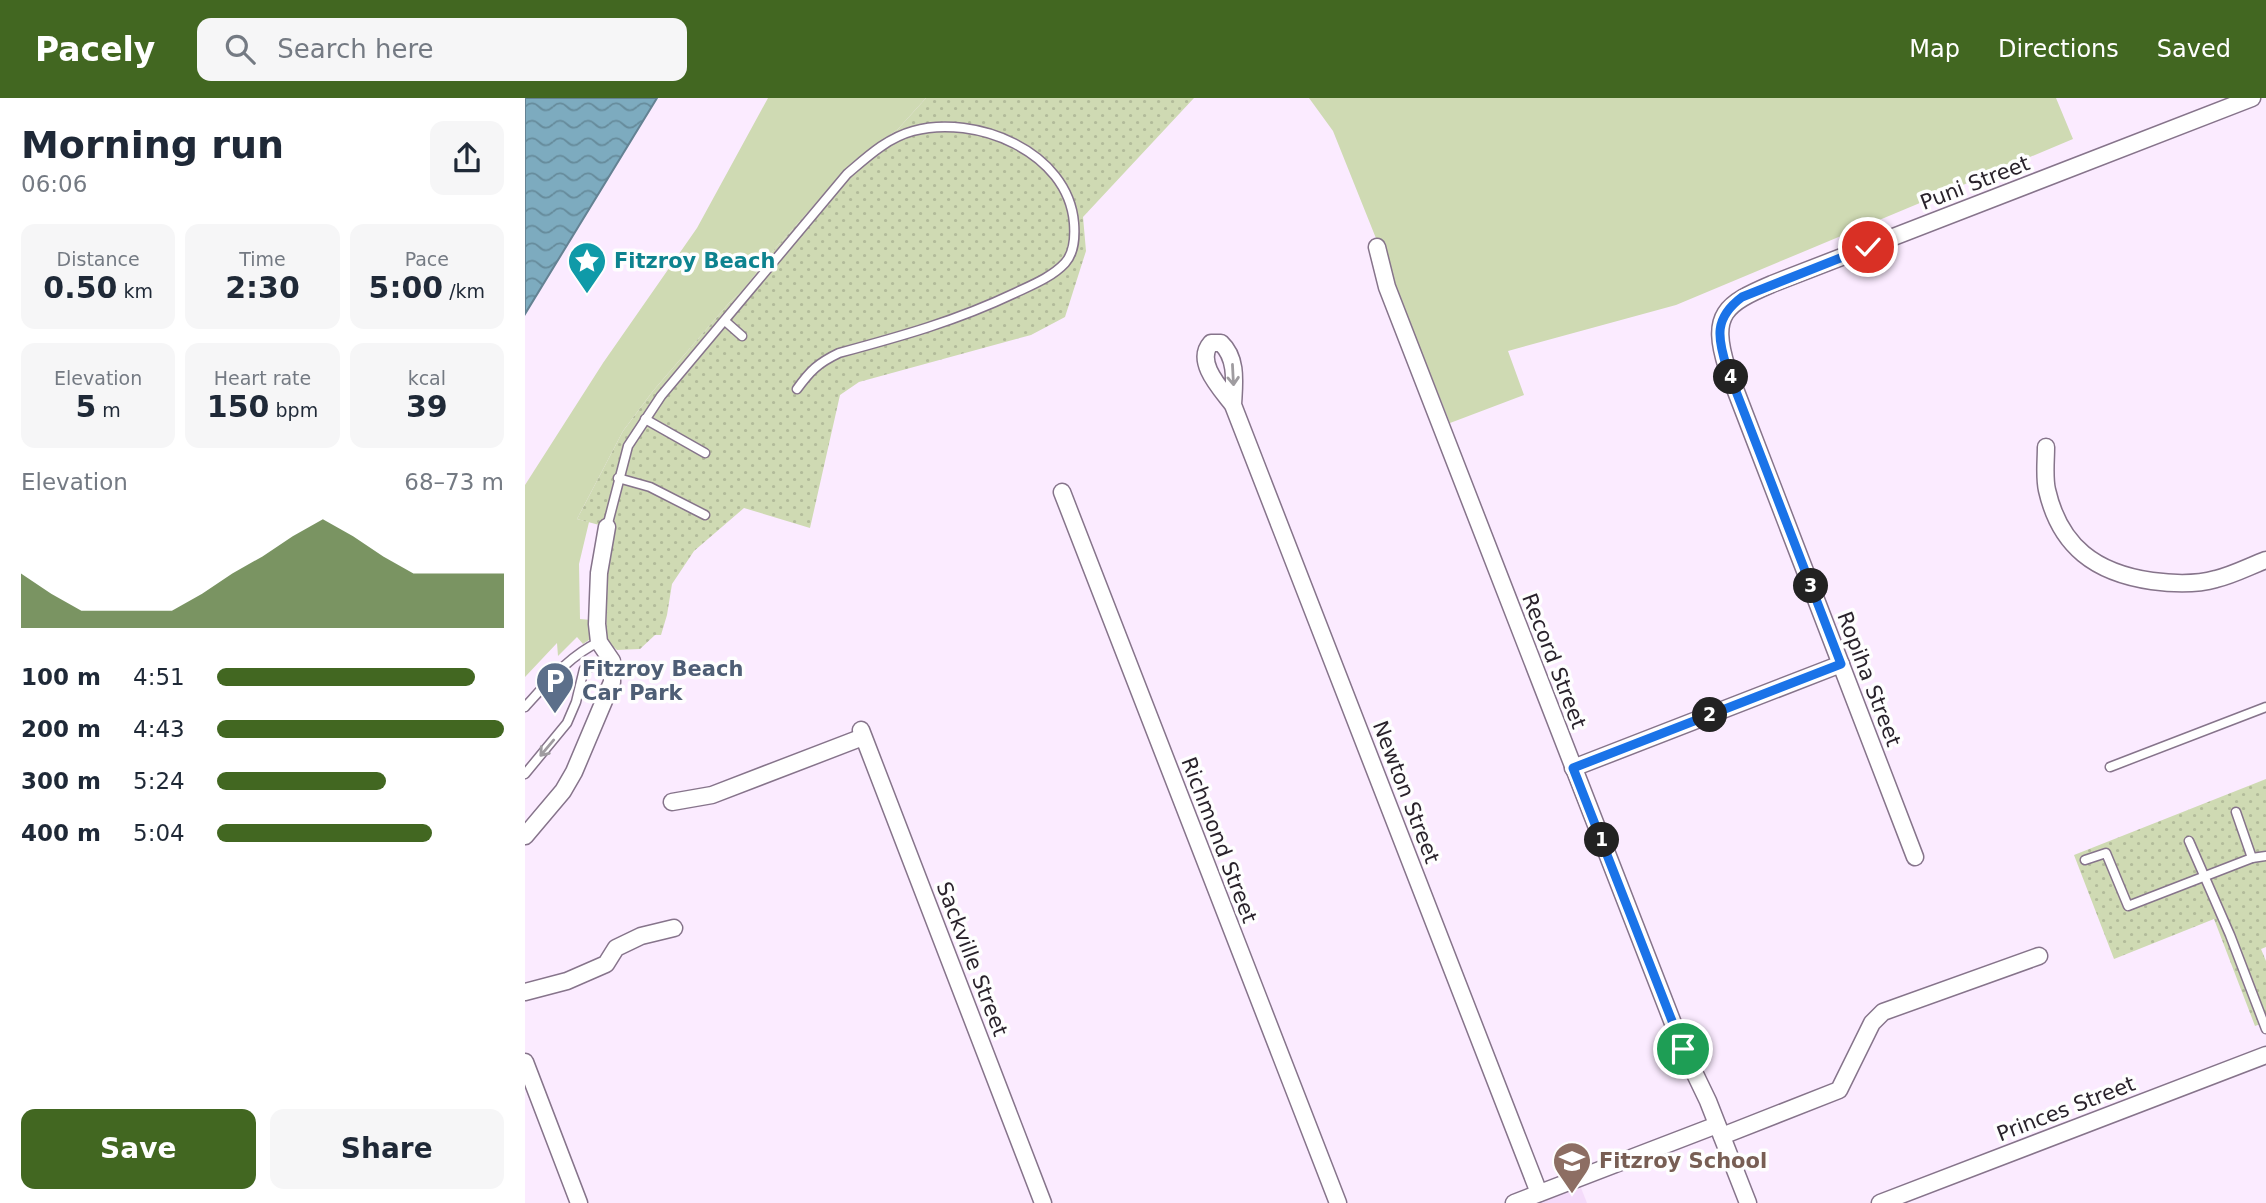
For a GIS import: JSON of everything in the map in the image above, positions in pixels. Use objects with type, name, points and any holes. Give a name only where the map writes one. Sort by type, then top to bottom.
[{"type":"street","name":"Puni Street","points":[[1723,318],[1730,306],[1762,288],[2252,98]]},
{"type":"street","name":"Record Street","points":[[1377,247],[1387,288],[1573,768],[1683,1049],[1708,1101],[1748,1203]]},
{"type":"street","name":"Ropiha Street","points":[[1723,318],[1719,330],[1720,345],[1727,368],[1915,857]]},
{"type":"street","name":"Newton Street","points":[[1233,405],[1539,1193]]},
{"type":"street","points":[[2046,447],[2047,488],[2058,522],[2090,560],[2110,571],[2139,579],[2191,584],[2217,579],[2266,560]]},
{"type":"street","name":"Richmond Street","points":[[1062,492],[1338,1203]]},
{"type":"street","points":[[525,836],[563,791],[583,752],[612,682],[612,661],[600,642],[597,624],[599,573],[607,527]]},
{"type":"street","points":[[1573,768],[1841,664]]},
{"type":"street","name":"Sackville Street","points":[[672,802],[712,795],[862,734],[1043,1203]]},
{"type":"street","points":[[525,992],[568,981],[607,964],[616,948],[641,936],[674,928]]},
{"type":"street","points":[[1514,1203],[1839,1090],[1872,1023],[1883,1012],[2039,956]]},
{"type":"street","name":"Princes Street","points":[[1880,1203],[2266,1055]]},
{"type":"street","points":[[525,1062],[579,1203]]},
{"type":"lane","points":[[607,527],[628,446],[661,396],[847,174],[895,137],[928,128],[975,129],[998,135],[1025,149],[1058,180],[1074,215],[1075,236],[1072,252],[1066,262],[1041,280],[942,325],[839,353],[811,369],[797,389]]},
{"type":"lane","points":[[725,321],[742,336]]},
{"type":"lane","points":[[645,419],[705,453]]},
{"type":"lane","points":[[618,478],[650,487],[705,514]]},
{"type":"lane","points":[[525,707],[567,663],[600,642]]},
{"type":"lane","points":[[525,774],[567,723],[576,702],[584,669],[612,661]]},
{"type":"lane","points":[[2110,767],[2266,707]]},
{"type":"lane","points":[[2236,812],[2252,858]]},
{"type":"lane","points":[[2189,841],[2206,876],[2266,1029]]},
{"type":"lane","points":[[2085,860],[2106,853],[2127,906],[2252,858],[2266,856]]},
{"type":"shaded area","name":"Fitzroy School","points":[[1581,1188],[1587,1203],[1539,1203]]},
{"type":"green space","points":[[768,98],[926,98],[898,129],[854,161],[771,253],[745,288],[653,391],[623,431],[577,519],[589,522],[579,564],[580,619],[591,620],[592,638],[583,644],[577,637],[558,656],[557,643],[525,677],[525,485],[603,363],[697,228]]},
{"type":"green space","points":[[926,98],[1194,98],[1083,217],[1086,251],[1065,317],[1031,335],[859,382],[840,395],[810,528],[744,508],[694,551],[672,584],[661,635],[655,635],[640,649],[617,650],[606,640],[607,575],[614,529],[577,519],[623,431],[653,391],[745,288],[771,253],[854,161],[898,129]]},
{"type":"green space","points":[[1309,98],[2056,98],[2073,139],[1676,305],[1508,351],[1524,395],[1450,423],[1333,131]]},
{"type":"green space","points":[[2266,779],[2266,947],[2261,949],[2266,961],[2266,1022],[2255,1026],[2214,919],[2114,959],[2074,855]]},
{"type":"water","points":[[525,98],[657,98],[525,314]]},
{"type":"place","name":"Fitzroy Beach","points":[[587,295]]},
{"type":"place","name":"Fitzroy Beach Car Park","points":[[555,715]]},
{"type":"place","name":"Fitzroy School","points":[[1572,1195]]},
{"type":"route","points":[[1683,1049],[1573,768],[1841,664],[1727,368],[1720,345],[1719,330],[1730,306],[1742,297],[1868,247]]}]
